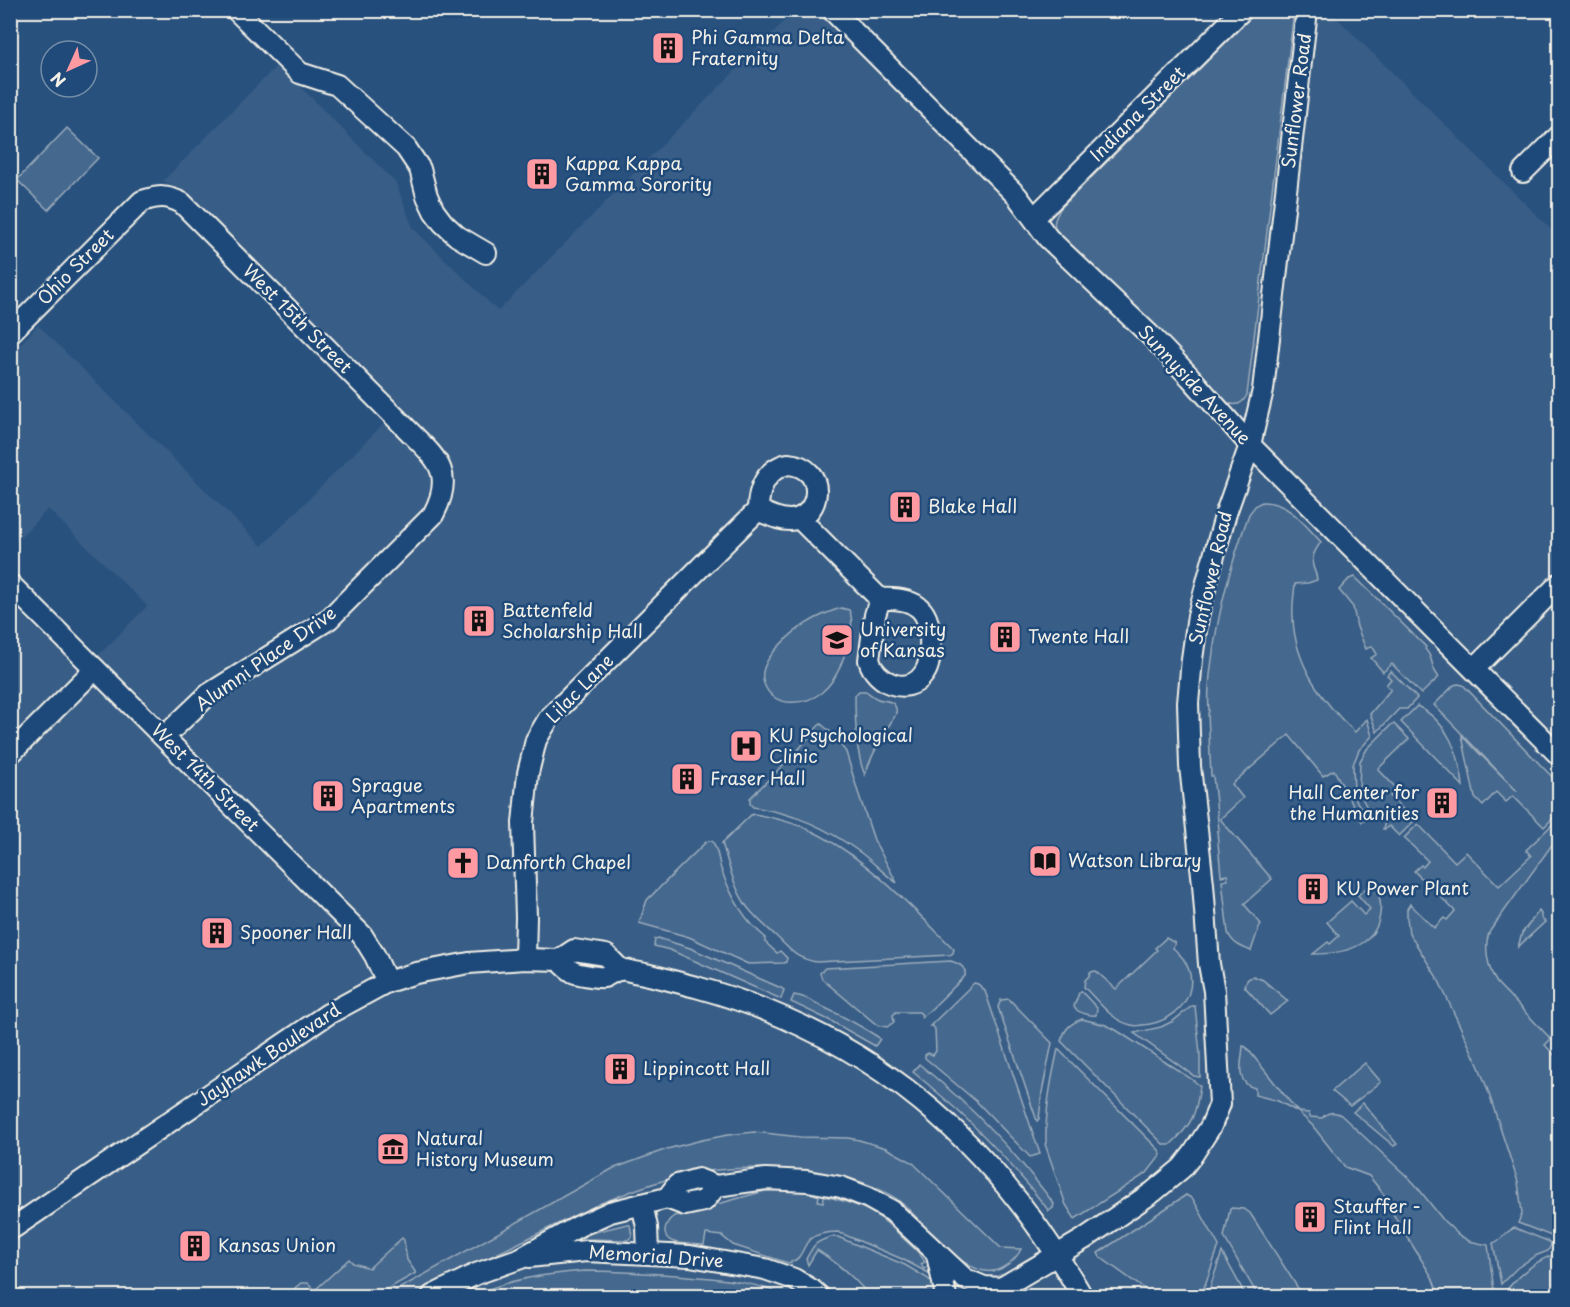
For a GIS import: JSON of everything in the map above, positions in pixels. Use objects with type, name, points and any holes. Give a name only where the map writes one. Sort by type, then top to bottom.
[{"type":"street","points":[[236,10],[300,73],[337,85],[406,148],[420,169],[427,196],[438,217],[457,236],[486,253]]},
{"type":"street","name":"Sunnyside Avenue","points":[[832,10],[1017,196],[1048,238],[1160,345],[1250,445],[1560,756]]},
{"type":"street","name":"Indiana Street","points":[[1034,218],[1242,10]]},
{"type":"street","name":"Sunflower Road","points":[[998,1292],[1154,1192],[1182,1168],[1193,1154],[1211,1126],[1220,1104],[1214,990],[1209,964],[1190,766],[1188,703],[1198,616],[1226,513],[1250,445],[1263,390],[1307,10]]},
{"type":"street","points":[[1523,172],[1560,135]]},
{"type":"street","name":"West 15th Street","points":[[142,201],[157,196],[170,197],[182,203],[404,426],[440,467]]},
{"type":"street","name":"Ohio Street","points":[[10,333],[142,201]]},
{"type":"street","points":[[796,465],[810,473],[815,480],[816,497],[813,504],[799,518],[789,520],[770,516],[758,510],[761,489],[772,471],[780,466],[796,465]]},
{"type":"street","name":"Alumni Place Drive","points":[[164,737],[209,694],[329,619],[434,515],[444,491],[444,480],[440,467]]},
{"type":"street","name":"Lilac Lane","points":[[525,959],[523,823],[528,773],[536,740],[549,718],[758,510]]},
{"type":"street","points":[[799,518],[880,600]]},
{"type":"street","points":[[1474,669],[1560,583]]},
{"type":"street","name":"West 14th Street","points":[[10,584],[362,935],[387,982]]},
{"type":"street","points":[[10,754],[95,669]]},
{"type":"street","name":"Jayhawk Boulevard","points":[[10,1230],[328,1014],[387,982],[416,973],[469,963],[525,959],[559,960],[574,973],[603,977],[620,969],[639,972],[737,1000],[780,1016],[863,1059],[934,1110],[989,1164],[1037,1225],[1082,1296]]},
{"type":"street","points":[[432,1296],[476,1274],[520,1258],[610,1212],[667,1198],[677,1185],[698,1179],[716,1186],[766,1179],[807,1181],[841,1187],[867,1197],[892,1211],[964,1279],[998,1292]]},
{"type":"street","points":[[642,1204],[647,1227],[648,1254]]},
{"type":"street","name":"Memorial Drive","points":[[520,1258],[586,1251],[690,1256],[765,1269],[794,1279],[819,1296]]},
{"type":"street","points":[[937,1255],[946,1296]]},
{"type":"shaded area","name":"University of Kansas","points":[[794,11],[820,11],[1020,210],[1043,216],[1249,11],[1330,11],[1559,237],[1559,1296],[11,1296],[11,603],[81,673],[147,606],[48,509],[11,546],[11,354],[38,325],[262,546],[398,409],[198,208],[174,186],[163,181],[278,64],[396,183],[413,228],[498,311]]},
{"type":"shaded area","points":[[1257,11],[1294,11],[1247,395],[1242,402],[1234,405],[1217,395],[1187,359],[1057,233],[1054,223],[1060,209]]},
{"type":"shaded area","points":[[67,128],[98,158],[48,210],[17,180]]},
{"type":"shaded area","points":[[1262,502],[1280,505],[1288,510],[1321,542],[1313,559],[1317,580],[1295,584],[1293,613],[1299,650],[1312,681],[1343,721],[1355,732],[1367,719],[1372,736],[1359,750],[1353,765],[1354,793],[1368,819],[1362,822],[1334,770],[1323,776],[1289,735],[1232,784],[1243,798],[1220,819],[1272,879],[1244,904],[1261,924],[1251,951],[1235,942],[1228,933],[1222,881],[1228,880],[1227,875],[1221,876],[1217,831],[1219,830],[1213,776],[1211,776],[1208,713],[1214,648],[1226,589],[1249,514],[1256,505]]},
{"type":"shaded area","points":[[1355,577],[1426,647],[1439,677],[1421,694],[1392,664],[1383,672],[1371,658],[1377,654],[1372,646],[1366,649],[1357,627],[1353,607],[1339,590],[1349,579]]},
{"type":"shaded area","points":[[841,608],[849,610],[852,621],[849,641],[832,682],[821,693],[806,700],[790,702],[776,698],[765,686],[763,679],[764,668],[770,656],[800,628],[824,614]]},
{"type":"shaded area","points":[[1391,671],[1417,698],[1407,709],[1399,709],[1377,732],[1370,714],[1391,689],[1386,685],[1391,679],[1387,675]]},
{"type":"shaded area","points":[[1454,685],[1463,685],[1559,784],[1559,812],[1544,827],[1513,796],[1506,802],[1496,792],[1483,806],[1475,798],[1462,736],[1517,791],[1434,705]]},
{"type":"shaded area","points":[[859,691],[866,691],[876,698],[894,704],[896,710],[865,775],[858,747],[856,725],[855,695]]},
{"type":"shaded area","points":[[1417,706],[1436,720],[1450,739],[1459,762],[1463,786],[1401,722]]},
{"type":"shaded area","points":[[821,724],[832,733],[846,752],[874,840],[897,883],[861,853],[823,829],[783,813],[753,807],[750,804],[750,798]]},
{"type":"shaded area","points":[[1392,724],[1409,739],[1378,769],[1397,789],[1390,796],[1414,821],[1399,836],[1389,826],[1383,829],[1386,818],[1383,811],[1372,816],[1359,789],[1360,761],[1367,749]]},
{"type":"shaded area","points":[[754,814],[803,827],[846,851],[902,898],[954,949],[953,953],[816,962],[802,958],[793,952],[757,919],[743,901],[732,877],[722,843]]},
{"type":"shaded area","points":[[1559,818],[1559,835],[1490,931],[1487,950],[1491,971],[1497,983],[1551,1039],[1545,1045],[1559,1060],[1559,1071],[1555,1075],[1560,1079],[1559,1239],[1518,1223],[1522,1213],[1518,1182],[1487,1088],[1438,979],[1409,933],[1407,909],[1410,904],[1434,928],[1444,918],[1447,920],[1455,911],[1414,871],[1421,865],[1423,867],[1428,861],[1404,838],[1418,824],[1455,862],[1466,852],[1499,886],[1531,856],[1526,850]]},
{"type":"shaded area","points":[[709,841],[712,841],[716,847],[721,869],[739,906],[765,937],[765,942],[777,953],[780,951],[787,958],[786,962],[748,964],[689,937],[639,923],[647,900]]},
{"type":"shaded area","points":[[1372,883],[1381,905],[1377,925],[1372,934],[1365,941],[1346,950],[1313,954],[1339,936],[1327,922],[1351,901],[1364,915],[1370,909],[1358,895]]},
{"type":"shaded area","points":[[1539,911],[1545,922],[1518,947],[1522,933]]},
{"type":"shaded area","points":[[1166,938],[1175,943],[1173,948],[1189,970],[1191,982],[1184,1004],[1164,1020],[1138,1026],[1124,1023],[1106,1010],[1084,987],[1090,972],[1096,971],[1116,989],[1157,950],[1155,948]]},
{"type":"shaded area","points":[[655,939],[690,948],[781,988],[784,990],[781,999],[670,950],[654,946]]},
{"type":"shaded area","points":[[951,961],[963,968],[965,976],[922,1018],[919,1012],[896,1012],[893,1015],[894,1022],[887,1027],[877,1025],[822,979],[820,973],[825,968]]},
{"type":"shaded area","points":[[1253,976],[1263,980],[1288,1001],[1270,1015],[1244,985]]},
{"type":"shaded area","points":[[974,983],[985,991],[1040,1154],[1030,1157],[977,1102],[925,1058],[928,1053],[933,1055],[936,1051],[935,1029],[930,1026]]},
{"type":"shaded area","points":[[1081,991],[1097,1008],[1096,1015],[1085,1014],[1075,1009],[1074,1006]]},
{"type":"shaded area","points":[[794,995],[808,999],[864,1028],[880,1039],[875,1046],[791,1002]]},
{"type":"shaded area","points":[[1009,999],[1052,1043],[1037,1121],[998,1007],[1001,1000]]},
{"type":"shaded area","points":[[1195,1006],[1200,1077],[1194,1076],[1134,1033],[1161,1027]]},
{"type":"shaded area","points":[[1082,1019],[1116,1030],[1200,1086],[1192,1119],[1170,1145],[1164,1145],[1061,1041],[1068,1027]]},
{"type":"shaded area","points":[[1243,1046],[1298,1112],[1278,1101],[1255,1095],[1255,1088],[1244,1082],[1241,1071]]},
{"type":"shaded area","points":[[1058,1049],[1159,1150],[1161,1155],[1147,1173],[1075,1219],[1066,1205],[1045,1144],[1049,1096]]},
{"type":"shaded area","points":[[1365,1063],[1381,1082],[1350,1106],[1332,1091]]},
{"type":"shaded area","points":[[919,1064],[974,1112],[1008,1147],[1054,1204],[1053,1208],[1049,1211],[985,1137],[913,1072]]},
{"type":"shaded area","points":[[1363,1103],[1397,1144],[1394,1146],[1353,1112]]},
{"type":"shaded area","points":[[1298,1112],[1309,1113],[1310,1117],[1322,1118],[1331,1113],[1341,1115],[1414,1183],[1444,1221],[1459,1235],[1469,1241],[1488,1245],[1494,1291],[1491,1296],[1439,1296],[1432,1277],[1390,1209],[1393,1206],[1369,1176],[1345,1167],[1312,1125]]},
{"type":"shaded area","points":[[754,1132],[800,1137],[848,1138],[886,1148],[912,1162],[1001,1248],[1021,1249],[1013,1260],[1002,1268],[988,1271],[974,1268],[945,1247],[895,1198],[863,1182],[839,1176],[770,1168],[719,1170],[669,1179],[624,1194],[456,1273],[413,1296],[386,1296],[612,1169],[667,1149],[702,1140]]},
{"type":"shaded area","points":[[765,1191],[806,1192],[819,1196],[818,1201],[823,1202],[824,1197],[829,1197],[872,1212],[917,1251],[925,1262],[921,1264],[924,1269],[928,1266],[934,1276],[902,1259],[838,1232],[813,1237],[807,1242],[797,1259],[788,1263],[733,1245],[722,1236],[706,1234],[704,1245],[677,1243],[665,1234],[666,1226],[674,1216]]},
{"type":"shaded area","points":[[1186,1195],[1193,1199],[1219,1246],[1201,1296],[1154,1296],[1100,1257],[1098,1253]]},
{"type":"shaded area","points":[[1232,1208],[1244,1209],[1250,1213],[1303,1296],[1258,1296],[1224,1237]]},
{"type":"shaded area","points":[[630,1225],[632,1236],[628,1240],[584,1239],[583,1237],[583,1235]]},
{"type":"shaded area","points":[[1515,1228],[1550,1242],[1551,1245],[1548,1251],[1535,1256],[1517,1268],[1501,1284],[1493,1243]]},
{"type":"shaded area","points":[[838,1237],[905,1265],[927,1278],[937,1287],[940,1296],[869,1296],[845,1271],[817,1250],[808,1265],[806,1259],[813,1247],[818,1242]]},
{"type":"shaded area","points":[[402,1238],[407,1260],[416,1273],[375,1296],[292,1296],[295,1288],[301,1283],[308,1283],[315,1290],[349,1259],[353,1263],[369,1268]]},
{"type":"shaded area","points":[[1222,1252],[1246,1296],[1207,1296]]},
{"type":"shaded area","points":[[1559,1253],[1559,1296],[1502,1296],[1527,1270]]},
{"type":"shaded area","points":[[584,1271],[718,1279],[759,1286],[785,1296],[473,1296],[513,1281]]},
{"type":"place","name":"Phi Gamma Delta Fraternity","points":[[668,48]]},
{"type":"place","name":"Kappa Kappa Gamma Sorority","points":[[542,174]]},
{"type":"place","name":"Blake Hall","points":[[905,507]]},
{"type":"place","name":"Battenfeld Scholarship Hall","points":[[479,621]]},
{"type":"place","name":"Twente Hall","points":[[1005,637]]},
{"type":"place","name":"University of Kansas","points":[[837,640]]},
{"type":"place","name":"KU Psychological Clinic","points":[[746,746]]},
{"type":"place","name":"Fraser Hall","points":[[687,779]]},
{"type":"place","name":"Sprague Apartments","points":[[328,796]]},
{"type":"place","name":"Hall Center for the Humanities","points":[[1442,803]]},
{"type":"place","name":"Watson Library","points":[[1045,861]]},
{"type":"place","name":"Danforth Chapel","points":[[463,863]]},
{"type":"place","name":"KU Power Plant","points":[[1313,889]]},
{"type":"place","name":"Spooner Hall","points":[[217,933]]},
{"type":"place","name":"Lippincott Hall","points":[[620,1069]]},
{"type":"place","name":"Natural History Museum","points":[[393,1149]]},
{"type":"place","name":"Stauffer - Flint Hall","points":[[1310,1217]]},
{"type":"place","name":"Kansas Union","points":[[195,1246]]}]
